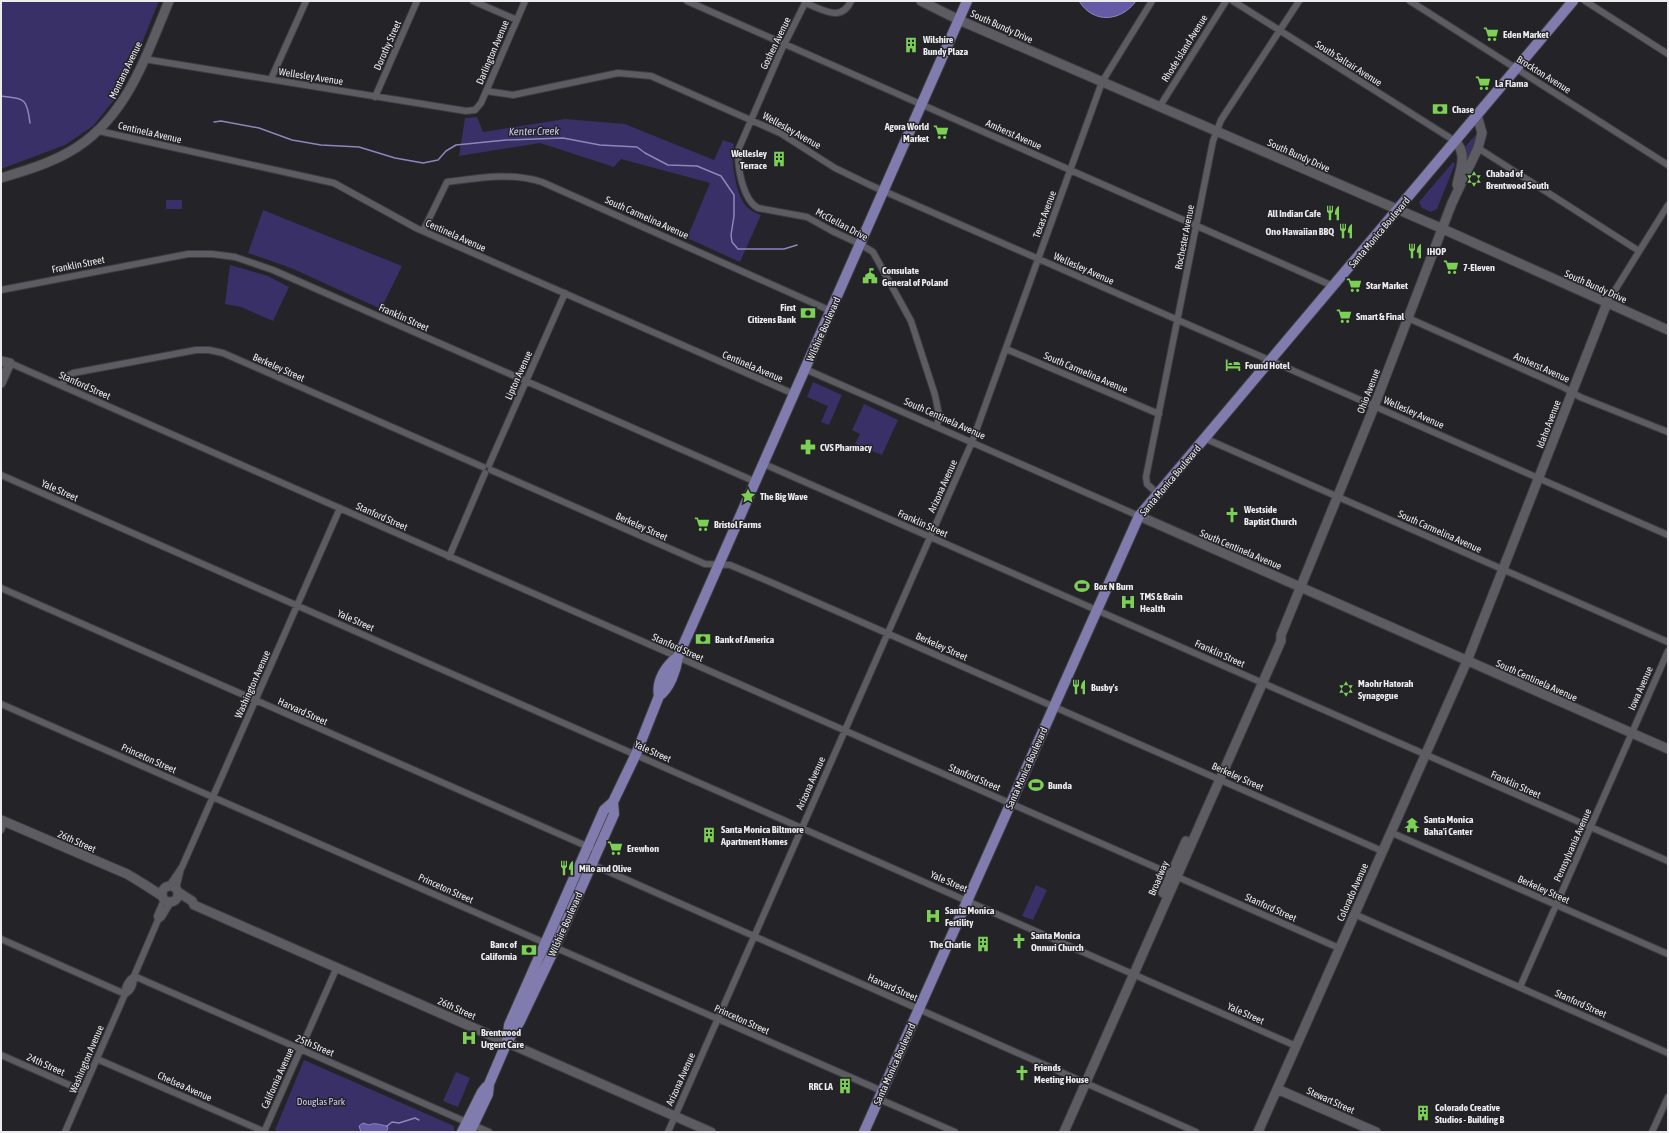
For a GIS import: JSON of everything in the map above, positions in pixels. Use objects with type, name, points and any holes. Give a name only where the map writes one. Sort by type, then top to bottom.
[{"type":"main road","name":"Wilshire Boulevard","points":[[462,1132],[470,1126],[488,1094],[489,1084],[507,1042],[520,1021],[586,862],[587,846],[604,810],[613,802],[636,754],[659,696],[665,691],[677,665],[678,657],[718,564],[764,464],[967,1]]},
{"type":"main road","name":"Santa Monica Boulevard","points":[[864,1132],[1139,516],[1573,1]]},
{"type":"main road","name":"Wilshire Boulevard","points":[[586,862],[597,851],[614,814],[613,802]]},
{"type":"street","name":"Montana Avenue","points":[[1,178],[50,162],[74,149],[100,131],[119,107],[132,84],[169,1]]},
{"type":"street","points":[[271,79],[306,1]]},
{"type":"street","name":"Dorothy Street","points":[[375,96],[417,1]]},
{"type":"street","points":[[473,1],[517,20]]},
{"type":"street","name":"Darlington Avenue","points":[[475,110],[482,104],[486,91],[525,1]]},
{"type":"street","name":"Amherst Avenue","points":[[687,1],[1333,286]]},
{"type":"street","name":"Goshen Avenue","points":[[751,120],[784,44],[805,2],[835,13],[846,10],[851,1]]},
{"type":"street","name":"South Bundy Drive","points":[[921,1],[959,20],[1443,229],[1668,330]]},
{"type":"street","name":"Texas Avenue","points":[[972,442],[1102,82],[1152,1]]},
{"type":"street","name":"Rhode Island Avenue","points":[[1160,106],[1226,1]]},
{"type":"street","name":"South Saltair Avenue","points":[[1233,1],[1455,141]]},
{"type":"street","name":"Rochester Avenue","points":[[1158,494],[1147,484],[1146,477],[1216,130],[1221,120],[1299,1]]},
{"type":"street","name":"Brockton Avenue","points":[[1410,1],[1668,164]]},
{"type":"street","points":[[1585,1],[1668,54]]},
{"type":"street","name":"Wellesley Avenue","points":[[144,59],[466,111],[475,110]]},
{"type":"street","name":"Wellesley Avenue","points":[[486,91],[513,95],[609,74],[635,73],[651,76],[780,133],[835,168],[884,191],[1668,535]]},
{"type":"street","name":"Ohio Avenue","points":[[1302,587],[1374,406],[1452,203],[1478,148],[1482,133],[1477,115]]},
{"type":"street","name":"McClellan Drive","points":[[751,120],[741,141],[738,155],[746,196],[749,202],[752,205],[764,210],[807,217],[860,244],[872,252],[911,321],[935,395],[939,415],[937,426]]},
{"type":"street","name":"Centinela Avenue","points":[[100,131],[334,183],[423,231],[794,394]]},
{"type":"street","name":"Ohio Avenue","points":[[1452,203],[1463,153],[1460,146],[1455,141]]},
{"type":"street","points":[[1478,148],[1639,250]]},
{"type":"street","name":"South Carmelina Avenue","points":[[423,231],[447,182],[506,175],[525,176],[542,182],[831,311]]},
{"type":"street","name":"Idaho Avenue","points":[[1466,661],[1607,303],[1668,205]]},
{"type":"street","name":"Franklin Street","points":[[1,290],[188,254],[212,254],[236,257],[273,270],[756,482]]},
{"type":"street","name":"Lipton Avenue","points":[[449,556],[565,294]]},
{"type":"street","name":"Amherst Avenue","points":[[1408,318],[1592,402],[1668,432]]},
{"type":"street","name":"South Carmelina Avenue","points":[[1006,348],[1159,414]]},
{"type":"street","name":"Berkeley Street","points":[[62,386],[66,378],[73,373],[196,350],[209,350],[223,353],[705,564],[730,565],[1382,851]]},
{"type":"street","points":[[1,383],[5,362]]},
{"type":"street","name":"Stanford Street","points":[[5,362],[1339,948]]},
{"type":"street","name":"South Centinela Avenue","points":[[805,369],[1668,749]]},
{"type":"street","name":"South Carmelina Avenue","points":[[1204,438],[1668,642]]},
{"type":"street","name":"Arizona Avenue","points":[[668,1132],[972,442]]},
{"type":"street","name":"Franklin Street","points":[[764,464],[1668,861]]},
{"type":"street","name":"Yale Street","points":[[1,475],[801,828],[968,900],[1296,1046]]},
{"type":"street","name":"Washington Avenue","points":[[65,1132],[125,994],[129,992],[134,981],[134,976],[158,920],[157,916],[170,894],[340,508]]},
{"type":"street","name":"Broadway","points":[[1064,1132],[1084,1082],[1217,778],[1260,682],[1281,641],[1281,635],[1302,587]]},
{"type":"street","name":"Harvard Street","points":[[1,588],[597,851]]},
{"type":"street","name":"Iowa Avenue","points":[[1631,733],[1668,651]]},
{"type":"street","name":"Colorado Avenue","points":[[1258,1132],[1466,661]]},
{"type":"street","name":"Princeton Street","points":[[1,704],[718,1019],[880,1095],[954,1132]]},
{"type":"street","name":"Pennsylvania Avenue","points":[[1520,986],[1631,733]]},
{"type":"street","name":"26th Street","points":[[2,824],[144,883],[150,883],[190,906],[194,905],[337,967],[711,1132]]},
{"type":"street","name":"Berkeley Street","points":[[1390,832],[1668,954]]},
{"type":"street","name":"Harvard Street","points":[[586,862],[1196,1132]]},
{"type":"street","name":"Stanford Street","points":[[1354,914],[1520,986],[1668,1053]]},
{"type":"street","points":[[1,939],[125,994]]},
{"type":"street","name":"California Avenue","points":[[264,1132],[337,967]]},
{"type":"street","name":"25th Street","points":[[134,976],[470,1126],[489,1132]]},
{"type":"street","name":"24th Street","points":[[1,1055],[83,1091]]},
{"type":"street","name":"Chelsea Avenue","points":[[96,1059],[264,1132]]},
{"type":"street","name":"Broadway","points":[[1058,1132],[1084,1082]]},
{"type":"street","name":"Stewart Street","points":[[1277,1089],[1376,1132]]},
{"type":"street","points":[[1652,1132],[1668,1097]]},
{"type":"green space","points":[[1,1],[159,1],[131,70],[114,100],[93,126],[65,145],[1,169]]},
{"type":"green space","points":[[477,117],[483,132],[565,119],[625,124],[714,160],[723,140],[734,144],[733,168],[737,186],[743,202],[750,210],[761,215],[740,262],[687,238],[710,183],[621,159],[614,167],[540,143],[459,156],[465,118]]},
{"type":"green space","points":[[1479,131],[1479,134],[1461,177],[1464,148]]},
{"type":"green space","points":[[1453,162],[1455,164],[1437,209],[1431,212],[1422,208],[1419,202]]},
{"type":"green space","points":[[166,200],[182,200],[182,209],[166,209]]},
{"type":"green space","points":[[263,210],[402,266],[381,309],[291,268],[248,253]]},
{"type":"green space","points":[[230,265],[268,276],[289,287],[273,321],[241,307],[225,304]]},
{"type":"green space","points":[[813,382],[842,395],[829,425],[821,422],[828,406],[807,397]]},
{"type":"green space","points":[[864,404],[898,420],[882,455],[855,444],[860,434],[852,430]]},
{"type":"green space","points":[[1036,885],[1047,890],[1033,920],[1022,916]]},
{"type":"green space","name":"Douglas Park","points":[[304,1060],[454,1126],[454,1132],[280,1132],[275,1130]]},
{"type":"green space","points":[[456,1072],[470,1078],[458,1107],[443,1101]]},
{"type":"shaded area","points":[[1079,1],[1136,1],[1123,13],[1107,18],[1092,14]]},
{"type":"shaded area","points":[[363,1123],[369,1125],[378,1124],[387,1126],[388,1128],[386,1132],[361,1132],[359,1126]]},
{"type":"waterway","name":"Kenter Creek","points":[[1,96],[20,99],[23,101],[28,109],[30,123]]},
{"type":"waterway","name":"Kenter Creek","points":[[214,122],[221,121],[259,128],[292,140],[321,145],[359,147],[395,158],[423,163],[438,160],[446,151],[456,145],[506,140],[563,138],[600,145],[637,147],[668,165],[697,166],[721,176],[734,195],[734,216],[731,235],[732,242],[738,249],[784,249],[797,245]]},
{"type":"waterway","points":[[387,1126],[392,1122],[399,1123],[415,1118],[419,1120]]},
{"type":"place","name":"Eden Market","points":[[1491,34]]},
{"type":"place","name":"Wilshire Bundy Plaza","points":[[911,45]]},
{"type":"place","name":"La Flama","points":[[1483,83]]},
{"type":"place","name":"Chase","points":[[1440,109]]},
{"type":"place","name":"Agora World Market","points":[[941,132]]},
{"type":"place","name":"Wellesley Terrace","points":[[779,159]]},
{"type":"place","name":"Chabad of Brentwood South","points":[[1474,179]]},
{"type":"place","name":"All Indian Cafe","points":[[1333,213]]},
{"type":"place","name":"Ono Hawaiian BBQ","points":[[1346,231]]},
{"type":"place","name":"IHOP","points":[[1415,251]]},
{"type":"place","name":"7-Eleven","points":[[1451,267]]},
{"type":"place","name":"Consulate General of Poland","points":[[870,276]]},
{"type":"place","name":"Star Market","points":[[1354,285]]},
{"type":"place","name":"First Citizens Bank","points":[[808,313]]},
{"type":"place","name":"Smart & Final","points":[[1344,316]]},
{"type":"place","name":"Found Hotel","points":[[1233,365]]},
{"type":"place","name":"CVS Pharmacy","points":[[808,447]]},
{"type":"place","name":"The Big Wave","points":[[748,496]]},
{"type":"place","name":"Westside Baptist Church","points":[[1232,515]]},
{"type":"place","name":"Bristol Farms","points":[[702,524]]},
{"type":"place","name":"Box N Burn","points":[[1082,586]]},
{"type":"place","name":"TMS & Brain Health","points":[[1128,602]]},
{"type":"place","name":"Bank of America","points":[[703,639]]},
{"type":"place","name":"Busby's","points":[[1079,687]]},
{"type":"place","name":"Maohr Hatorah Synagogue","points":[[1346,689]]},
{"type":"place","name":"Bunda","points":[[1036,785]]},
{"type":"place","name":"Santa Monica Baha'i Center","points":[[1412,825]]},
{"type":"place","name":"Santa Monica Biltmore Apartment Homes","points":[[709,835]]},
{"type":"place","name":"Erewhon","points":[[615,848]]},
{"type":"place","name":"Milo and Olive","points":[[567,868]]},
{"type":"place","name":"Santa Monica Fertility","points":[[933,916]]},
{"type":"place","name":"Santa Monica Onnuri Church","points":[[1019,941]]},
{"type":"place","name":"The Charlie","points":[[983,944]]},
{"type":"place","name":"Banc of California","points":[[529,950]]},
{"type":"place","name":"Brentwood Urgent Care","points":[[469,1038]]},
{"type":"place","name":"Friends Meeting House","points":[[1022,1073]]},
{"type":"place","name":"RRC LA","points":[[845,1086]]},
{"type":"place","name":"Colorado Creative Studios - Building B","points":[[1423,1113]]}]
